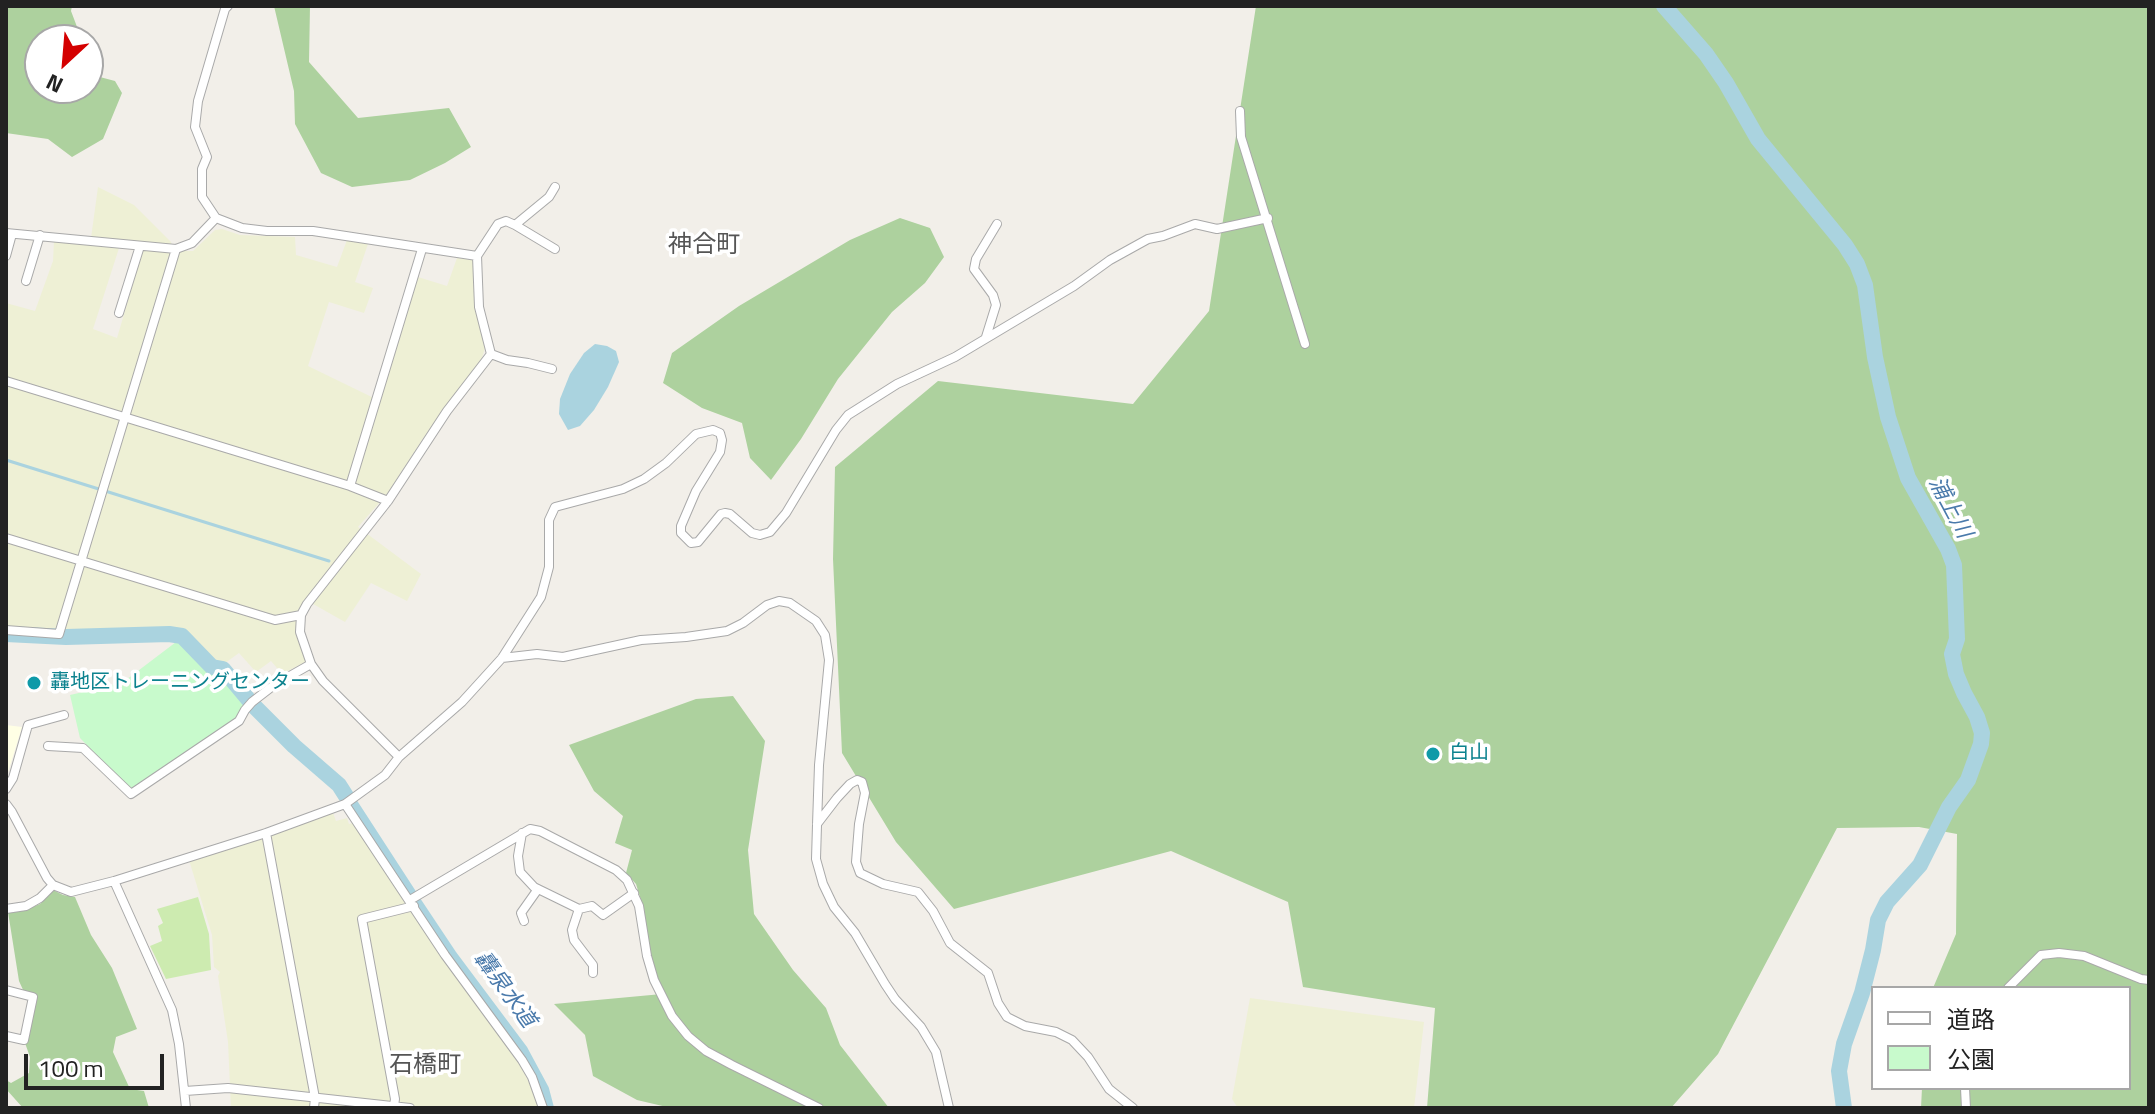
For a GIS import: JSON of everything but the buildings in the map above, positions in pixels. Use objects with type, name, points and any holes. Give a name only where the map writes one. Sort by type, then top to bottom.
[{"type":"street","points":[[228,6],[198,101],[195,127],[207,157],[202,169],[202,197],[216,218],[242,228],[313,231],[477,256]]},
{"type":"street","points":[[1240,111],[1241,137],[1305,344]]},
{"type":"street","points":[[515,225],[549,197],[555,187]]},
{"type":"street","points":[[6,256],[9,234],[176,249],[192,243],[216,218]]},
{"type":"street","points":[[6,804],[47,878],[53,885],[71,892],[266,833],[345,804],[385,775],[399,757],[462,702],[502,658],[541,597],[549,567],[549,520],[555,507],[623,489],[644,479],[696,434],[713,430],[720,433],[720,452],[696,491],[681,533],[691,543],[698,542],[725,513],[752,533],[760,535],[770,532],[786,513],[848,415],[897,384],[955,357],[1148,239],[1195,224],[1217,229],[1268,218]]},
{"type":"street","points":[[491,354],[479,307],[477,256],[498,224],[506,221],[555,249]]},
{"type":"street","points":[[986,338],[996,305],[993,295],[974,269],[976,259],[997,224]]},
{"type":"street","points":[[26,281],[40,235]]},
{"type":"street","points":[[119,313],[140,246]]},
{"type":"street","points":[[6,630],[59,634],[176,249]]},
{"type":"street","points":[[350,486],[422,249]]},
{"type":"street","points":[[491,354],[552,369]]},
{"type":"street","points":[[399,757],[333,692],[311,664],[300,632],[301,615],[388,501],[447,411],[491,354]]},
{"type":"street","points":[[6,381],[350,486],[388,501]]},
{"type":"street","points":[[6,538],[275,620],[301,615]]},
{"type":"street","points":[[502,658],[537,654],[563,657],[641,640],[727,631],[767,605],[779,601],[790,603],[816,621],[825,635],[829,660],[819,765],[816,859],[834,907],[855,933],[890,992],[921,1027],[936,1052],[949,1108]]},
{"type":"street","points":[[48,746],[83,748],[131,794],[239,721],[252,702],[274,685],[311,664]]},
{"type":"street","points":[[6,789],[13,778],[28,725],[64,715]]},
{"type":"street","points":[[817,825],[850,784],[857,780],[862,782],[865,793],[856,862],[860,873],[883,884],[918,892],[933,911],[950,943],[988,973],[998,1003],[1007,1017],[1025,1026],[1056,1032],[1072,1040],[1088,1057],[1109,1089],[1133,1108]]},
{"type":"street","points":[[345,804],[445,955],[522,1060],[543,1108]]},
{"type":"street","points":[[394,1106],[362,919],[412,903],[530,829],[540,831],[616,870],[627,880],[639,906],[654,980],[672,1016],[688,1036],[706,1051],[819,1108]]},
{"type":"street","points":[[266,833],[314,1103]]},
{"type":"street","points":[[522,833],[518,856],[520,872],[525,881],[538,889],[579,909],[592,906],[603,915],[634,893]]},
{"type":"street","points":[[114,881],[172,1010],[186,1108]]},
{"type":"street","points":[[6,909],[26,906],[53,885]]},
{"type":"street","points":[[524,921],[521,913],[538,889]]},
{"type":"street","points":[[579,909],[572,930],[574,940],[593,965],[593,973]]},
{"type":"street","points":[[2010,986],[2041,955],[2059,953],[2084,956],[2149,980]]},
{"type":"street","points":[[6,990],[33,997],[24,1040],[6,1036]]},
{"type":"street","points":[[185,1091],[228,1088],[314,1103],[410,1108]]},
{"type":"shaded area","points":[[98,187],[134,205],[171,242],[173,251],[193,251],[215,230],[222,229],[240,235],[295,237],[296,255],[337,267],[347,240],[368,244],[355,282],[373,288],[364,313],[329,302],[308,366],[380,401],[418,277],[447,286],[457,258],[473,260],[485,348],[480,364],[428,431],[387,494],[358,527],[421,574],[407,601],[371,583],[345,622],[306,600],[297,620],[296,635],[307,661],[282,674],[271,661],[256,672],[239,653],[221,666],[184,631],[66,634],[6,628],[6,303],[35,311],[53,261],[54,241],[120,245],[93,329],[117,338],[145,243],[91,238]]},
{"type":"shaded area","points":[[6,725],[22,727],[6,779]]},
{"type":"shaded area","points":[[333,813],[336,821],[347,818],[349,824],[353,823],[410,910],[517,1059],[535,1094],[538,1108],[231,1108],[220,972],[214,967],[212,935],[189,860]]},
{"type":"shaded area","points":[[1250,998],[1424,1022],[1414,1108],[1238,1108],[1232,1099]]},
{"type":"green space","points":[[6,6],[72,6],[76,24],[24,24],[24,104],[104,104],[104,78],[115,81],[122,93],[103,139],[72,157],[48,139],[6,133]]},
{"type":"green space","points":[[274,6],[310,6],[309,62],[358,118],[449,108],[471,147],[410,180],[352,187],[321,173],[295,124],[294,91]]},
{"type":"green space","points":[[1256,6],[2149,6],[2149,1108],[1921,1108],[1922,1090],[2131,1090],[2131,986],[1934,986],[1956,934],[1957,834],[1919,827],[1837,828],[1718,1054],[1671,1108],[1427,1108],[1435,1008],[1303,987],[1288,902],[1171,851],[954,909],[896,842],[842,753],[833,559],[835,467],[938,381],[1133,404],[1209,311]]},
{"type":"green space","points":[[900,218],[930,228],[944,257],[925,283],[892,312],[838,379],[771,480],[750,458],[742,423],[702,408],[663,383],[672,353],[739,306],[850,240]]},
{"type":"green space","points":[[180,639],[215,674],[221,671],[248,704],[238,719],[131,790],[80,738],[70,695],[122,683]]},
{"type":"green space","points":[[733,696],[765,741],[748,850],[754,914],[793,970],[826,1008],[840,1045],[889,1108],[671,1108],[637,1100],[593,1076],[585,1035],[554,1004],[662,994],[650,957],[644,910],[636,884],[626,873],[632,850],[615,843],[623,816],[594,791],[569,745],[696,699]]},
{"type":"green space","points":[[53,890],[75,897],[91,935],[112,968],[137,1029],[116,1037],[113,1052],[130,1089],[144,1091],[149,1108],[23,1108],[6,1089],[6,1080],[11,1083],[29,1073],[30,1057],[25,1043],[36,996],[24,992],[19,981],[8,912],[40,904]]},
{"type":"green space","points":[[198,897],[209,934],[211,970],[166,979],[150,946],[162,941],[158,926],[163,923],[157,909]]},
{"type":"water","points":[[595,344],[616,351],[619,362],[594,410],[580,426],[568,430],[559,414],[560,399],[570,374],[584,353]]},
{"type":"waterway","name":"浦上川","points":[[1664,6],[1706,54],[1758,139],[1857,264],[1865,285],[1875,357],[1888,417],[1908,478],[1954,565],[1957,639],[1952,654],[1956,674],[1982,733],[1968,780],[1949,807],[1920,865],[1887,902],[1878,920],[1862,993],[1844,1044],[1839,1071],[1844,1108]]},
{"type":"waterway","points":[[6,460],[329,561]]},
{"type":"waterway","points":[[6,634],[182,636],[212,667],[223,669],[253,705],[339,785],[346,796]]},
{"type":"waterway","name":"轟泉水道","points":[[352,802],[411,893]]},
{"type":"waterway","name":"轟泉水道","points":[[416,901],[523,1050],[544,1089],[549,1108]]},
{"type":"place","name":"轟地区トレーニングセンター","points":[[34,683]]},
{"type":"place","name":"白山","points":[[1433,754]]},
{"type":"district","name":"神合町","points":[[704,246]]},
{"type":"district","name":"石橋町","points":[[425,1066]]}]
